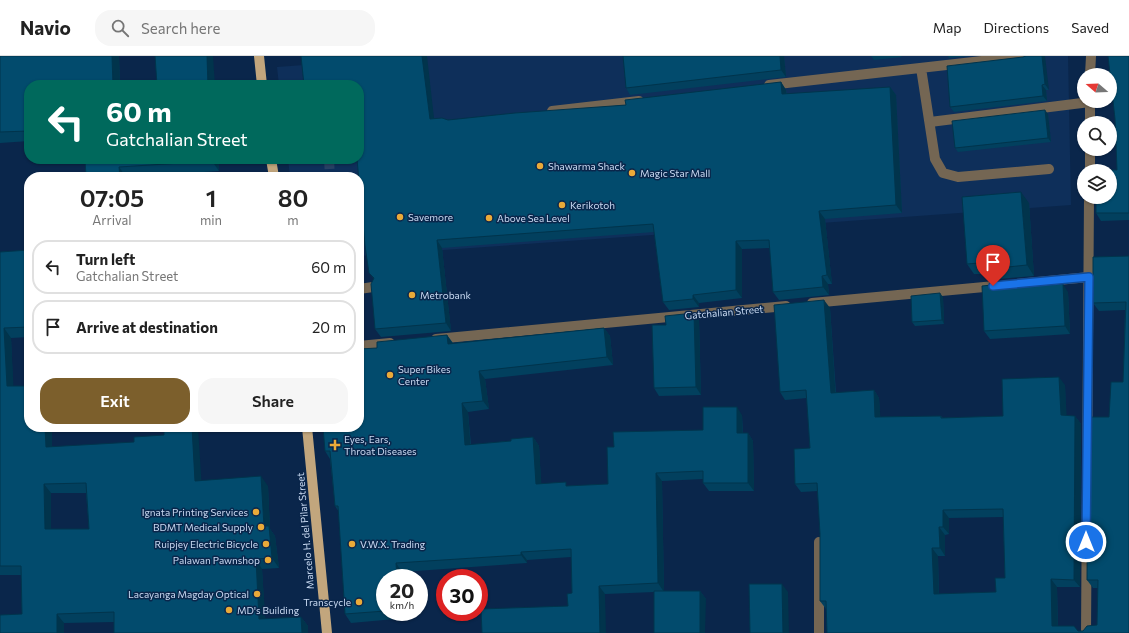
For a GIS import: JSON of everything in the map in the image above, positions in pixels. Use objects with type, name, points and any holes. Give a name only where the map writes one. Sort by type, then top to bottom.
[{"type":"main road","points":[[259,56],[261,80]]},
{"type":"main road","name":"Marcelo H. del Pilar Street","points":[[307,432],[327,633]]},
{"type":"street","points":[[762,86],[1026,56]]},
{"type":"street","points":[[1090,56],[1090,68]]},
{"type":"street","points":[[920,68],[935,159],[944,173],[958,177],[1049,169]]},
{"type":"street","points":[[540,112],[651,99]]},
{"type":"street","points":[[930,122],[1077,103]]},
{"type":"street","points":[[1086,633],[1089,204]]},
{"type":"street","name":"Gatchalian Street","points":[[422,340],[1089,277]]},
{"type":"street","points":[[364,288],[373,287]]},
{"type":"street","points":[[364,346],[399,343]]},
{"type":"street","points":[[819,542],[819,633]]},
{"type":"shaded area","name":"Magic Star Mall","points":[[426,56],[1068,56],[1071,205],[364,256],[364,172],[289,172],[289,164],[364,164],[364,80],[278,80],[277,67]]},
{"type":"building","points":[[0,56],[112,56],[113,80],[24,80],[24,131],[0,132]]},
{"type":"building","points":[[155,56],[207,56],[208,80],[157,80]]},
{"type":"building","name":"Magic Star Mall","points":[[301,56],[422,56],[430,119],[442,118],[448,120],[515,113],[626,105],[625,100],[781,82],[782,94],[890,87],[896,205],[819,211],[827,275],[822,276],[823,287],[773,292],[769,240],[736,241],[736,290],[693,295],[693,299],[663,302],[653,224],[437,240],[446,323],[375,329],[371,284],[374,278],[369,273],[364,235],[364,172],[358,172],[357,164],[364,164],[364,80],[303,80]]},
{"type":"building","points":[[623,56],[780,56],[781,70],[626,88]]},
{"type":"building","points":[[1026,56],[1042,56],[1045,84],[1042,85],[1043,96],[950,107],[947,66]]},
{"type":"building","points":[[1108,56],[1129,56],[1129,213],[1096,213],[1096,204],[1117,204],[1117,116],[1115,116],[1114,108],[1117,108],[1117,68],[1109,68]]},
{"type":"building","points":[[1045,110],[1048,138],[955,148],[952,121]]},
{"type":"building","points":[[85,164],[166,164],[119,167],[120,172],[86,172]]},
{"type":"building","points":[[1021,192],[1027,265],[979,270],[979,263],[967,264],[962,197]]},
{"type":"building","points":[[24,250],[24,327],[4,328],[7,386],[24,386],[24,432],[45,432],[46,447],[134,442],[134,437],[164,435],[164,432],[192,432],[195,481],[261,476],[264,526],[269,526],[272,558],[256,559],[259,619],[301,617],[302,633],[114,633],[114,612],[57,614],[57,633],[0,633],[0,615],[22,614],[21,566],[0,566],[0,252]],"holes":[[[86,483],[89,529],[45,529],[44,484]]]},
{"type":"building","points":[[1129,256],[1129,633],[827,633],[826,601],[820,601],[820,534],[817,483],[795,484],[794,449],[810,448],[806,390],[780,392],[774,305],[824,300],[831,393],[874,390],[875,417],[941,416],[941,418],[1003,416],[1002,379],[1059,377],[1061,415],[1075,416],[1074,580],[1051,579],[1052,626],[1074,626],[1078,631],[1083,631],[1087,626],[1097,625],[1098,580],[1087,580],[1088,417],[1109,417],[1111,382],[1123,382],[1126,302],[1093,303],[1093,257]],"holes":[[[1003,509],[1005,578],[995,578],[996,592],[934,594],[932,548],[940,548],[939,527],[943,527],[943,510]]]},
{"type":"building","points":[[1030,281],[1030,286],[1063,284],[1065,326],[984,331],[982,286]]},
{"type":"building","points":[[940,293],[942,320],[912,322],[911,296]]},
{"type":"building","points":[[694,313],[696,387],[654,388],[652,325],[666,325],[665,316]]},
{"type":"building","points":[[604,328],[607,357],[479,371],[483,401],[462,403],[465,445],[511,441],[511,439],[533,437],[536,484],[566,482],[566,486],[608,484],[607,447],[614,447],[613,432],[703,430],[703,407],[737,407],[737,433],[748,433],[748,483],[703,483],[703,471],[656,473],[658,583],[599,586],[600,633],[482,633],[482,621],[488,621],[488,609],[568,606],[567,594],[572,593],[571,549],[521,552],[521,555],[396,563],[396,569],[376,569],[376,612],[345,614],[338,506],[335,506],[330,451],[325,451],[323,432],[364,432],[364,349],[377,348],[377,342],[447,335],[448,344]]},
{"type":"building","points":[[749,584],[782,584],[783,633],[750,633]]},
{"type":"building","points":[[654,591],[700,591],[700,633],[654,633]]},
{"type":"tunnel","points":[[329,164],[330,172]]},
{"type":"place","name":"Shawarma Shack","points":[[540,166]]},
{"type":"place","name":"Magic Star Mall","points":[[632,173]]},
{"type":"place","name":"Kerikotoh","points":[[562,205]]},
{"type":"place","name":"Savemore","points":[[400,217]]},
{"type":"place","name":"Above Sea Level","points":[[489,218]]},
{"type":"place","name":"Metrobank","points":[[412,295]]},
{"type":"place","name":"Super Bikes Center","points":[[390,375]]},
{"type":"place","name":"Eyes, Ears, Throat Diseases","points":[[335,445]]},
{"type":"place","name":"Ignata Printing Services","points":[[256,512]]},
{"type":"place","name":"BDMT Medical Supply","points":[[261,527]]},
{"type":"place","name":"Ruipjey Electric Bicycle","points":[[266,544]]},
{"type":"place","name":"V.W.X. Trading","points":[[352,544]]},
{"type":"place","name":"Palawan Pawnshop","points":[[268,560]]},
{"type":"place","name":"Lacayanga Magday Optical","points":[[257,594]]},
{"type":"place","name":"Transcycle","points":[[359,602]]},
{"type":"place","name":"MD's Building","points":[[229,610]]},
{"type":"route","points":[[993,286],[1089,277],[1086,542]]}]
